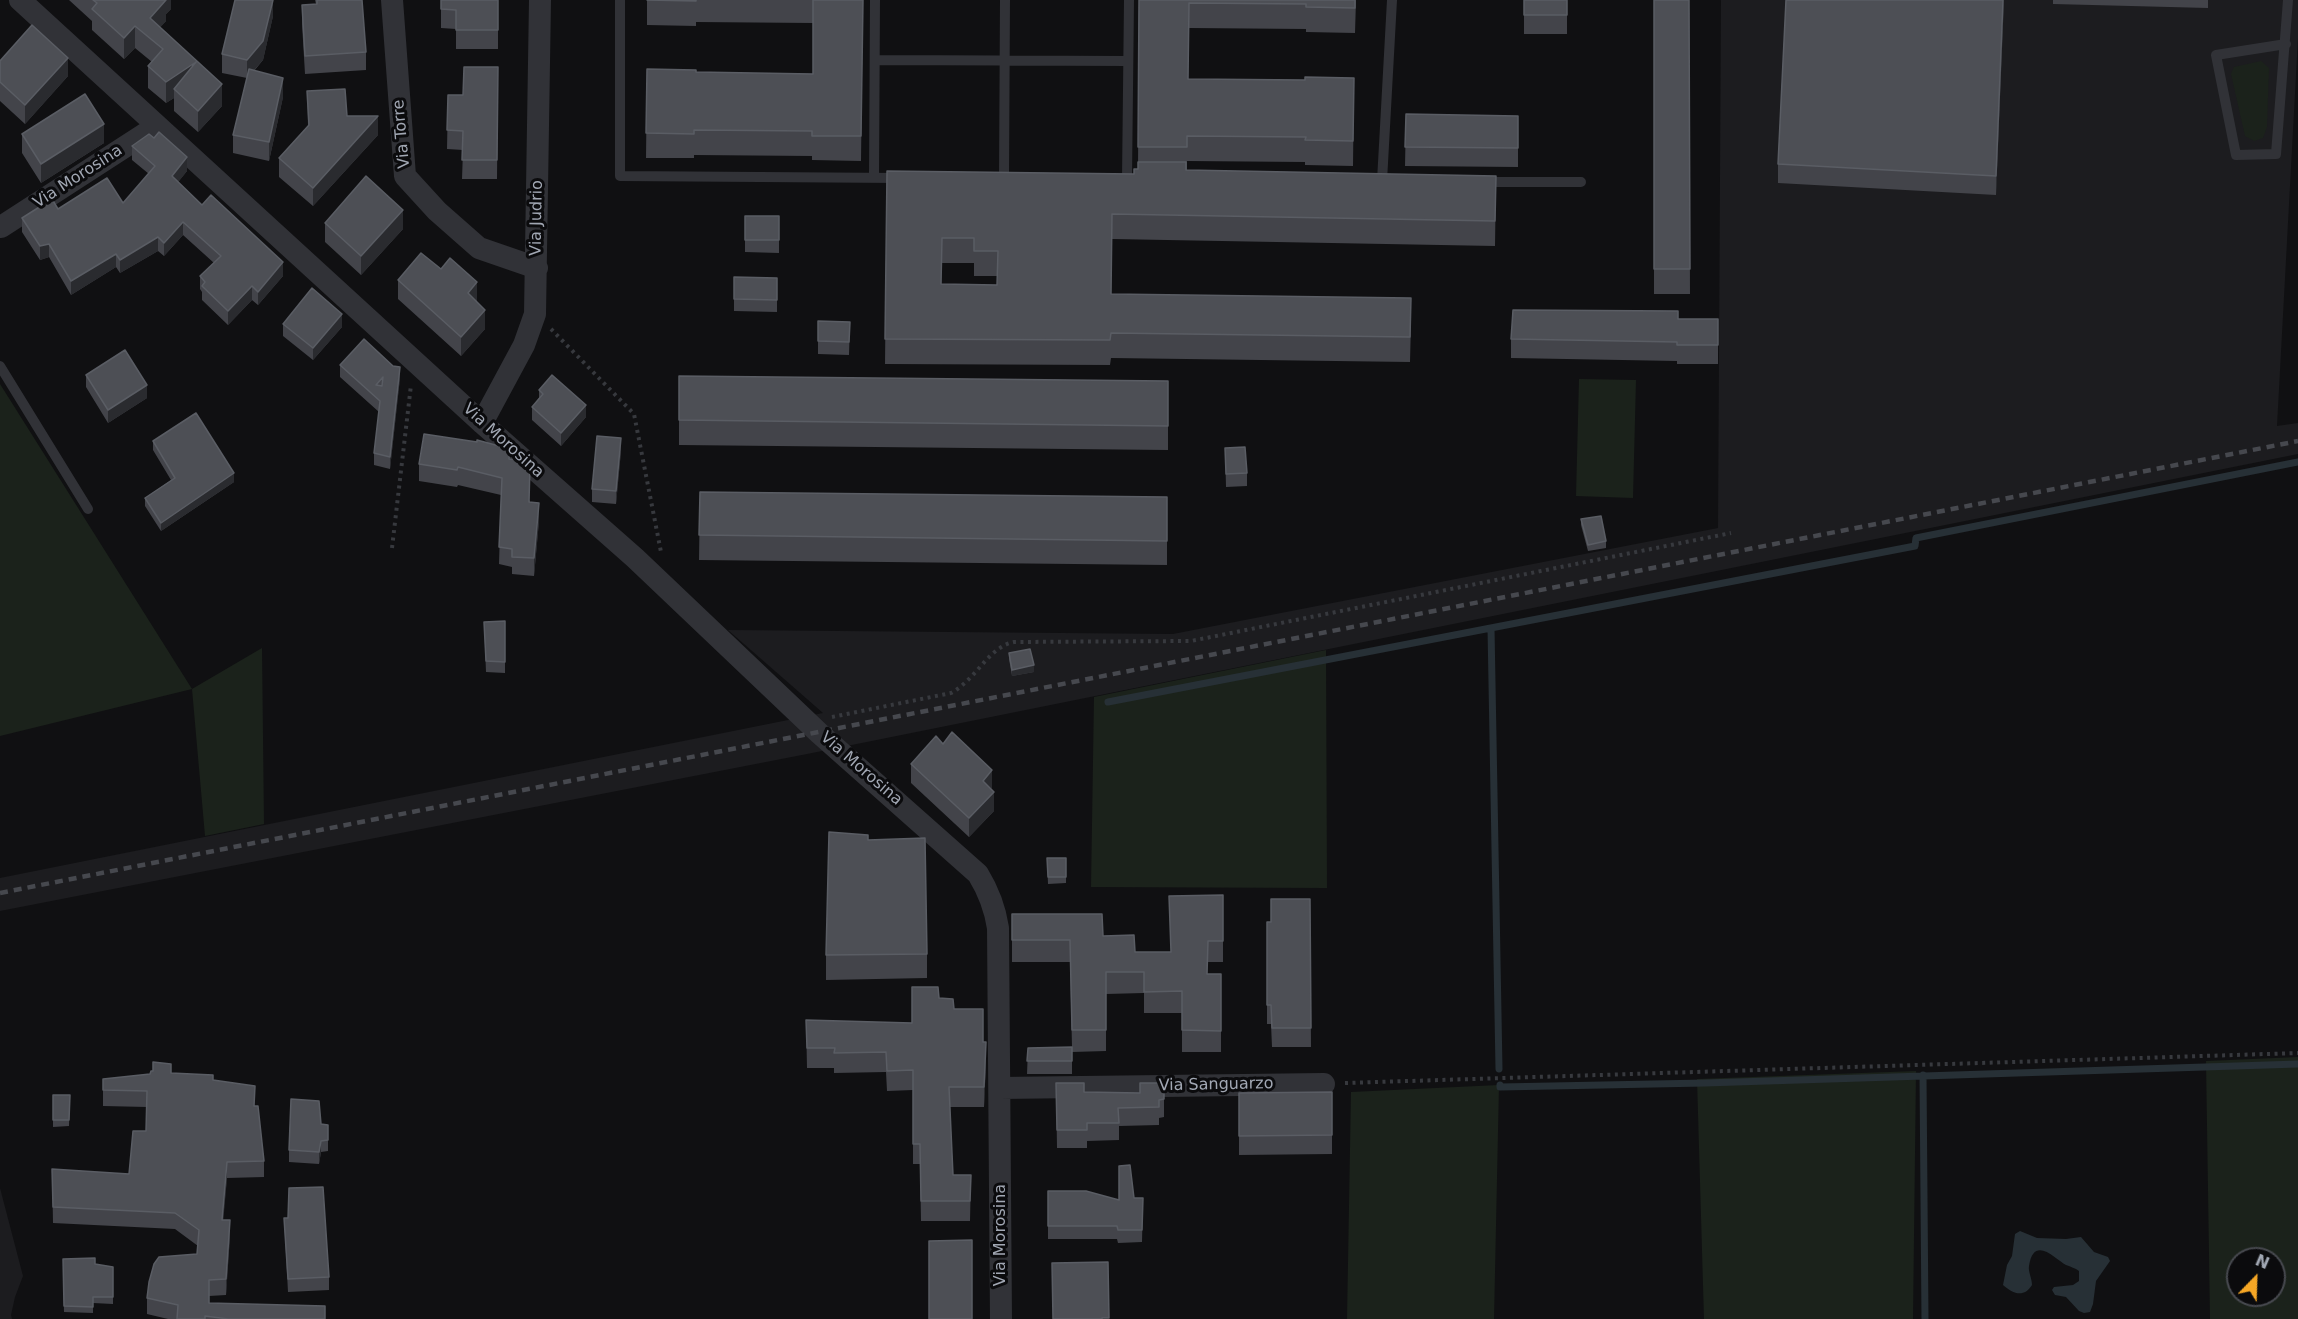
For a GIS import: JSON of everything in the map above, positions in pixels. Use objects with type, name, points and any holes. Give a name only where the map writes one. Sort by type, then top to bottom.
[{"type":"street","name":"Via Morosina","points":[[20,0],[482,423],[635,558],[807,722],[978,874],[996,911],[998,928],[1001,1319]]},
{"type":"street","name":"Via Torre","points":[[392,0],[405,176],[437,212],[479,248],[537,267]]},
{"type":"street","name":"Via Judrio","points":[[482,423],[524,345],[535,314],[540,0]]},
{"type":"street","name":"Via Morosina","points":[[0,228],[157,126]]},
{"type":"street","name":"Via Sanguarzo","points":[[1000,1088],[1324,1084]]},
{"type":"lane","points":[[620,0],[620,176],[909,178]]},
{"type":"lane","points":[[874,177],[875,0]]},
{"type":"lane","points":[[992,178],[1009,178],[1004,61],[1005,0]]},
{"type":"lane","points":[[1127,179],[1129,0]]},
{"type":"lane","points":[[1392,0],[1376,181],[1394,181]]},
{"type":"lane","points":[[2286,44],[2216,55],[2236,155],[2276,154],[2286,44],[2288,0]]},
{"type":"lane","points":[[875,60],[1128,61]]},
{"type":"lane","points":[[1476,182],[1581,182]]},
{"type":"lane","points":[[0,366],[88,509]]},
{"type":"path","points":[[535,314],[634,414],[663,557]]},
{"type":"path","points":[[392,548],[414,361]]},
{"type":"path","points":[[807,722],[951,693],[968,682],[997,649],[1005,644],[1027,641],[1191,641],[1731,533]]},
{"type":"path","points":[[1324,1084],[2298,1053]]},
{"type":"shaded area","points":[[1721,0],[2298,0],[2298,38],[2277,426],[2298,423],[2298,454],[807,754],[0,911],[0,878],[823,713],[728,630],[1173,634],[1718,528]]},
{"type":"shaded area","points":[[2261,61],[2269,68],[2267,127],[2263,138],[2254,141],[2245,136],[2231,74],[2234,67]]},
{"type":"shaded area","points":[[1579,379],[1636,380],[1633,498],[1576,496]]},
{"type":"shaded area","points":[[0,384],[192,689],[0,736]]},
{"type":"shaded area","points":[[262,648],[264,824],[205,836],[192,689]]},
{"type":"shaded area","points":[[1326,650],[1327,888],[1091,887],[1094,697]]},
{"type":"shaded area","points":[[2298,1057],[2298,1319],[2210,1319],[2206,1061]]},
{"type":"shaded area","points":[[1916,1071],[1913,1319],[1704,1319],[1697,1079]]},
{"type":"shaded area","points":[[1499,1085],[1494,1319],[1347,1319],[1351,1092]]},
{"type":"shaded area","points":[[0,1188],[23,1276],[15,1297],[12,1319],[0,1319]]},
{"type":"shaded area","points":[[2020,1231],[2037,1238],[2081,1237],[2094,1252],[2108,1257],[2110,1261],[2096,1281],[2090,1312],[2079,1311],[2066,1297],[2055,1295],[2052,1290],[2054,1287],[2073,1285],[2079,1281],[2079,1271],[2040,1250],[2032,1257],[2029,1268],[2032,1285],[2026,1292],[2014,1292],[2003,1285],[2007,1265],[2012,1256],[2015,1234]]},
{"type":"building","points":[[93,0],[166,0],[150,18],[222,84],[198,111],[174,89],[196,62],[166,82],[148,66],[163,49],[135,26],[124,38],[92,9],[97,3]]},
{"type":"building","points":[[235,0],[273,0],[263,41],[247,60],[222,54]]},
{"type":"building","points":[[317,0],[362,0],[366,52],[305,56],[302,5],[317,4]]},
{"type":"building","points":[[441,0],[498,0],[498,30],[456,30],[456,10],[441,9]]},
{"type":"building","points":[[647,0],[696,0],[696,1]]},
{"type":"building","points":[[813,0],[863,0],[861,136],[812,136],[812,131],[694,130],[694,134],[646,133],[647,69],[813,74]]},
{"type":"building","points":[[1139,0],[1355,0],[1355,8],[1306,7],[1306,4],[1189,3],[1188,79],[1354,78],[1353,141],[1305,140],[1306,137],[1187,136],[1187,147],[1138,147]]},
{"type":"building","points":[[1524,0],[1567,0],[1567,15],[1524,15]]},
{"type":"building","points":[[1654,0],[1689,0],[1690,269],[1654,269]]},
{"type":"building","points":[[1786,0],[2003,0],[1996,176],[1778,164]]},
{"type":"building","points":[[32,25],[68,58],[25,105],[0,82],[0,61]]},
{"type":"building","points":[[464,67],[498,67],[497,160],[462,160],[463,131],[447,130],[448,95],[463,95]]},
{"type":"building","points":[[249,69],[283,78],[269,142],[233,135]]},
{"type":"building","points":[[345,89],[347,116],[378,116],[313,188],[279,158],[309,125],[307,91]]},
{"type":"building","points":[[85,94],[104,124],[41,164],[22,134]]},
{"type":"building","points":[[1406,114],[1518,116],[1518,148],[1405,147]]},
{"type":"building","points":[[159,132],[187,157],[172,176],[202,205],[211,195],[283,262],[258,292],[252,286],[228,311],[202,286],[205,282],[200,276],[221,256],[183,222],[164,243],[158,237],[120,260],[116,254],[71,281],[49,244],[40,246],[22,218],[52,199],[58,209],[107,178],[123,203],[155,166],[132,146],[149,134],[154,138]]},
{"type":"building","points":[[1138,162],[1186,162],[1186,170],[1496,176],[1495,221],[1112,214],[1111,294],[1411,298],[1410,337],[1111,333],[1110,340],[885,339],[887,171],[1134,174],[1134,169],[1138,169]],"holes":[[[942,238],[974,238],[974,251],[998,251],[997,285],[941,284]]]},
{"type":"building","points":[[366,176],[403,210],[361,256],[325,223]]},
{"type":"building","points":[[745,216],[779,216],[779,240],[745,240]]},
{"type":"building","points":[[421,253],[441,269],[450,258],[477,282],[468,293],[485,310],[461,337],[398,280]]},
{"type":"building","points":[[734,277],[777,278],[777,300],[734,299]]},
{"type":"building","points":[[312,288],[342,314],[313,348],[283,324]]},
{"type":"building","points":[[1513,310],[1678,311],[1678,319],[1718,319],[1718,345],[1677,345],[1677,342],[1511,339]]},
{"type":"building","points":[[818,321],[850,322],[849,342],[818,341]]},
{"type":"building","points":[[364,339],[393,366],[400,367],[390,457],[374,453],[380,401],[340,365]],"holes":[[[383,377],[382,386],[376,385]]]},
{"type":"building","points":[[125,350],[147,385],[108,410],[86,375]]},
{"type":"building","points":[[552,375],[586,405],[561,433],[532,407],[543,394],[539,390]]},
{"type":"building","points":[[679,376],[1168,381],[1168,426],[679,420]]},
{"type":"building","points":[[196,413],[234,473],[161,523],[145,498],[175,478],[153,441]]},
{"type":"building","points":[[424,434],[477,442],[477,440],[510,449],[509,459],[523,460],[530,465],[529,502],[539,503],[534,558],[512,557],[512,549],[499,547],[502,478],[458,467],[457,470],[419,464]]},
{"type":"building","points":[[597,436],[621,438],[616,491],[592,489]]},
{"type":"building","points":[[1245,447],[1247,473],[1226,474],[1225,448]]},
{"type":"building","points":[[700,492],[1167,497],[1167,541],[699,535]]},
{"type":"building","points":[[1601,516],[1606,541],[1588,545],[1581,519]]},
{"type":"building","points":[[505,621],[505,662],[486,661],[484,622]]},
{"type":"building","points":[[1030,649],[1034,665],[1012,670],[1009,653]]},
{"type":"building","points":[[952,732],[992,770],[983,781],[994,792],[969,818],[911,764],[936,736],[943,744]]},
{"type":"building","points":[[829,832],[868,835],[868,840],[925,838],[927,954],[826,955]]},
{"type":"building","points":[[1047,858],[1066,858],[1066,877],[1048,877]]},
{"type":"building","points":[[1223,895],[1223,941],[1208,941],[1207,974],[1221,974],[1221,1031],[1182,1030],[1182,991],[1144,992],[1144,972],[1106,972],[1106,1030],[1072,1030],[1070,940],[1012,940],[1012,914],[1102,914],[1103,936],[1134,935],[1135,952],[1171,952],[1169,896]]},
{"type":"building","points":[[1271,899],[1310,899],[1311,1028],[1272,1028],[1271,1005],[1267,1005],[1267,922],[1271,922]]},
{"type":"building","points":[[912,987],[938,987],[939,998],[953,999],[954,1009],[983,1009],[983,1042],[986,1042],[984,1087],[949,1087],[953,1175],[971,1175],[970,1201],[921,1201],[920,1144],[913,1144],[913,1070],[887,1071],[886,1052],[834,1053],[835,1048],[807,1048],[806,1020],[912,1023]]},
{"type":"building","points":[[1072,1047],[1072,1061],[1027,1061],[1028,1048]]},
{"type":"building","points":[[153,1062],[171,1064],[171,1073],[213,1075],[213,1080],[255,1086],[254,1106],[258,1106],[264,1161],[227,1162],[222,1220],[230,1220],[226,1279],[209,1280],[209,1303],[325,1306],[325,1319],[228,1319],[205,1316],[205,1319],[177,1319],[178,1305],[147,1298],[149,1282],[154,1264],[159,1257],[197,1254],[199,1230],[175,1213],[53,1207],[52,1169],[129,1174],[133,1131],[146,1131],[147,1091],[103,1090],[103,1079],[150,1074],[153,1071]]},
{"type":"building","points":[[1056,1083],[1084,1083],[1084,1092],[1140,1093],[1140,1083],[1164,1083],[1164,1099],[1159,1100],[1159,1107],[1118,1108],[1119,1123],[1087,1123],[1087,1130],[1057,1130]]},
{"type":"building","points":[[1332,1092],[1332,1135],[1239,1136],[1239,1093]]},
{"type":"building","points":[[53,1095],[70,1095],[69,1120],[53,1120]]},
{"type":"building","points":[[291,1099],[319,1101],[321,1124],[328,1125],[328,1140],[321,1141],[319,1152],[289,1150]]},
{"type":"building","points":[[1130,1165],[1134,1198],[1143,1198],[1142,1230],[1118,1230],[1117,1226],[1048,1226],[1048,1191],[1086,1191],[1119,1200],[1119,1166]]},
{"type":"building","points":[[323,1187],[329,1277],[288,1279],[284,1218],[288,1218],[289,1188]]},
{"type":"building","points":[[972,1240],[972,1319],[929,1319],[929,1241]]},
{"type":"building","points":[[95,1258],[95,1264],[113,1267],[113,1297],[93,1297],[93,1307],[64,1306],[63,1259]]},
{"type":"building","points":[[1108,1262],[1109,1318],[1053,1319],[1052,1263]]},
{"type":"waterway","points":[[1108,702],[1915,546],[1916,538],[2298,462]]},
{"type":"waterway","points":[[1491,628],[1499,1069]]},
{"type":"waterway","points":[[1500,1085],[1500,1087],[1705,1083],[2298,1064]]},
{"type":"waterway","points":[[1923,1075],[1925,1319]]},
{"type":"railway","points":[[0,893],[2298,441]]}]
